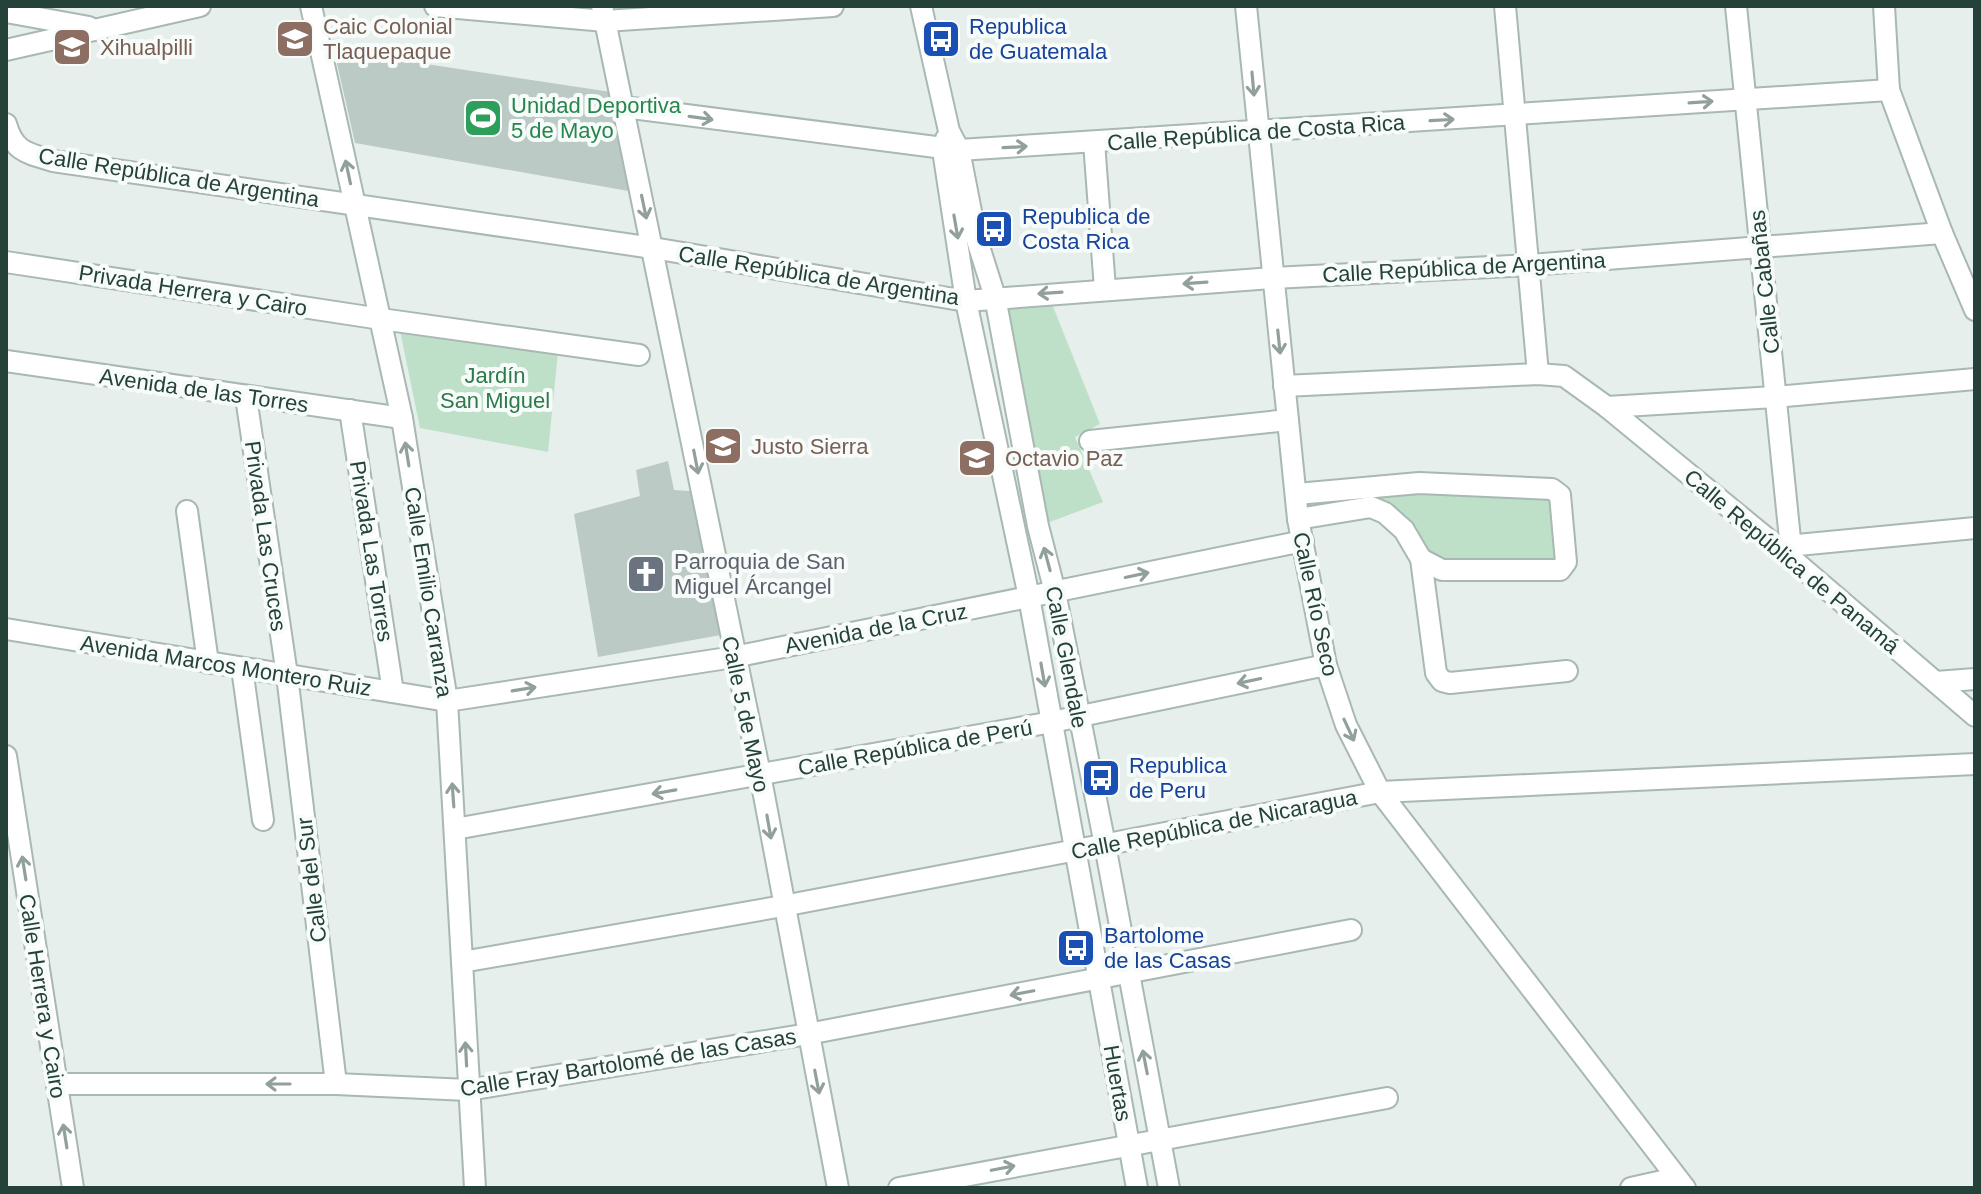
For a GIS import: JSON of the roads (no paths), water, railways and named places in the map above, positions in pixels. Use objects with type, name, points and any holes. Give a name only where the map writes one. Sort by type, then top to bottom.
[{"type":"street","points":[[6,50],[200,6]]},
{"type":"street","name":"Calle Emilio Carranza","points":[[311,6],[402,418],[447,701],[475,1188]]},
{"type":"street","points":[[435,6],[604,14],[833,6]]},
{"type":"street","name":"Calle Glendale","points":[[921,6],[950,144],[995,297],[1038,526],[1055,592],[1105,845],[1169,1188]]},
{"type":"street","name":"Calle Río Seco","points":[[1246,6],[1298,519],[1326,665],[1346,725],[1380,792],[1677,1184]]},
{"type":"street","points":[[1505,6],[1538,374]]},
{"type":"street","name":"Calle Cabañas","points":[[1736,6],[1787,550]]},
{"type":"street","points":[[1884,6],[1889,90],[1942,233],[1975,310]]},
{"type":"street","points":[[6,12],[100,29]]},
{"type":"street","name":"Calle 5 de Mayo","points":[[604,14],[760,774],[838,1188]]},
{"type":"street","name":"Calle República de Costa Rica","points":[[624,107],[950,144],[1094,142],[1889,90]]},
{"type":"street","name":"Calle República de Argentina","points":[[6,124],[10,139],[18,147],[53,161],[653,248],[966,301],[1273,278],[1530,265],[1942,233]]},
{"type":"street","points":[[1094,142],[1105,289]]},
{"type":"street","name":"Calle Glendale","points":[[950,144],[966,301],[1029,597],[1098,978]]},
{"type":"street","name":"Privada Herrera y Cairo","points":[[6,262],[381,319]]},
{"type":"street","points":[[381,319],[639,355]]},
{"type":"street","name":"Avenida de las Torres","points":[[6,361],[402,418]]},
{"type":"street","name":"Calle República de Panamá","points":[[1284,386],[1538,374],[1564,376],[1787,550],[1975,716]]},
{"type":"street","points":[[1607,407],[1775,397],[1975,379]]},
{"type":"street","name":"Privada Las Cruces","points":[[246,397],[287,675]]},
{"type":"street","name":"Privada Las Torres","points":[[350,410],[393,692]]},
{"type":"street","points":[[1090,441],[1288,420]]},
{"type":"street","points":[[1298,519],[1419,483],[1552,489],[1560,495],[1566,562],[1560,570],[1442,570],[1421,559]]},
{"type":"street","points":[[1297,494],[1370,498],[1404,530],[1421,559],[1436,673],[1442,681],[1450,683],[1567,671]]},
{"type":"street","points":[[187,511],[208,663]]},
{"type":"street","points":[[1787,550],[1975,528]]},
{"type":"street","name":"Avenida de la Cruz","points":[[447,701],[734,657],[1303,541]]},
{"type":"street","name":"Avenida Marcos Montero Ruiz","points":[[6,629],[447,701]]},
{"type":"street","name":"Calle República de Perú","points":[[455,829],[1079,717],[1326,665]]},
{"type":"street","points":[[242,668],[263,820]]},
{"type":"street","name":"Calle del Sur","points":[[287,675],[336,1084]]},
{"type":"street","points":[[1936,682],[1975,679]]},
{"type":"street","name":"Calle Herrera y Cairo","points":[[6,756],[73,1188]]},
{"type":"street","name":"Calle República de Nicaragua","points":[[462,962],[783,906],[1380,792],[1975,764]]},
{"type":"street","name":"Calle Fray Bartolomé de las Casas","points":[[57,1084],[336,1084],[468,1090],[808,1034],[1351,930]]},
{"type":"street","name":"Huertas","points":[[1098,978],[1137,1188]]},
{"type":"street","points":[[899,1188],[1387,1098]]},
{"type":"street","points":[[1631,1188],[1677,1184]]},
{"type":"place","name":"Caic Colonial Tlaquepaque","points":[[295,39]]},
{"type":"place","name":"Republica de Guatemala","points":[[941,39]]},
{"type":"place","name":"Xihualpilli","points":[[72,47]]},
{"type":"place","name":"Unidad Deportiva 5 de Mayo","points":[[483,118]]},
{"type":"place","name":"Republica de Costa Rica","points":[[994,229]]},
{"type":"place","name":"Justo Sierra","points":[[723,446]]},
{"type":"place","name":"Octavio Paz","points":[[977,458]]},
{"type":"place","name":"Parroquia de San Miguel Árcangel","points":[[646,574]]},
{"type":"place","name":"Republica de Peru","points":[[1101,778]]},
{"type":"place","name":"Bartolome de las Casas","points":[[1076,948]]},
{"type":"park label","name":"Jardín San Miguel","points":[[495,388]]}]
